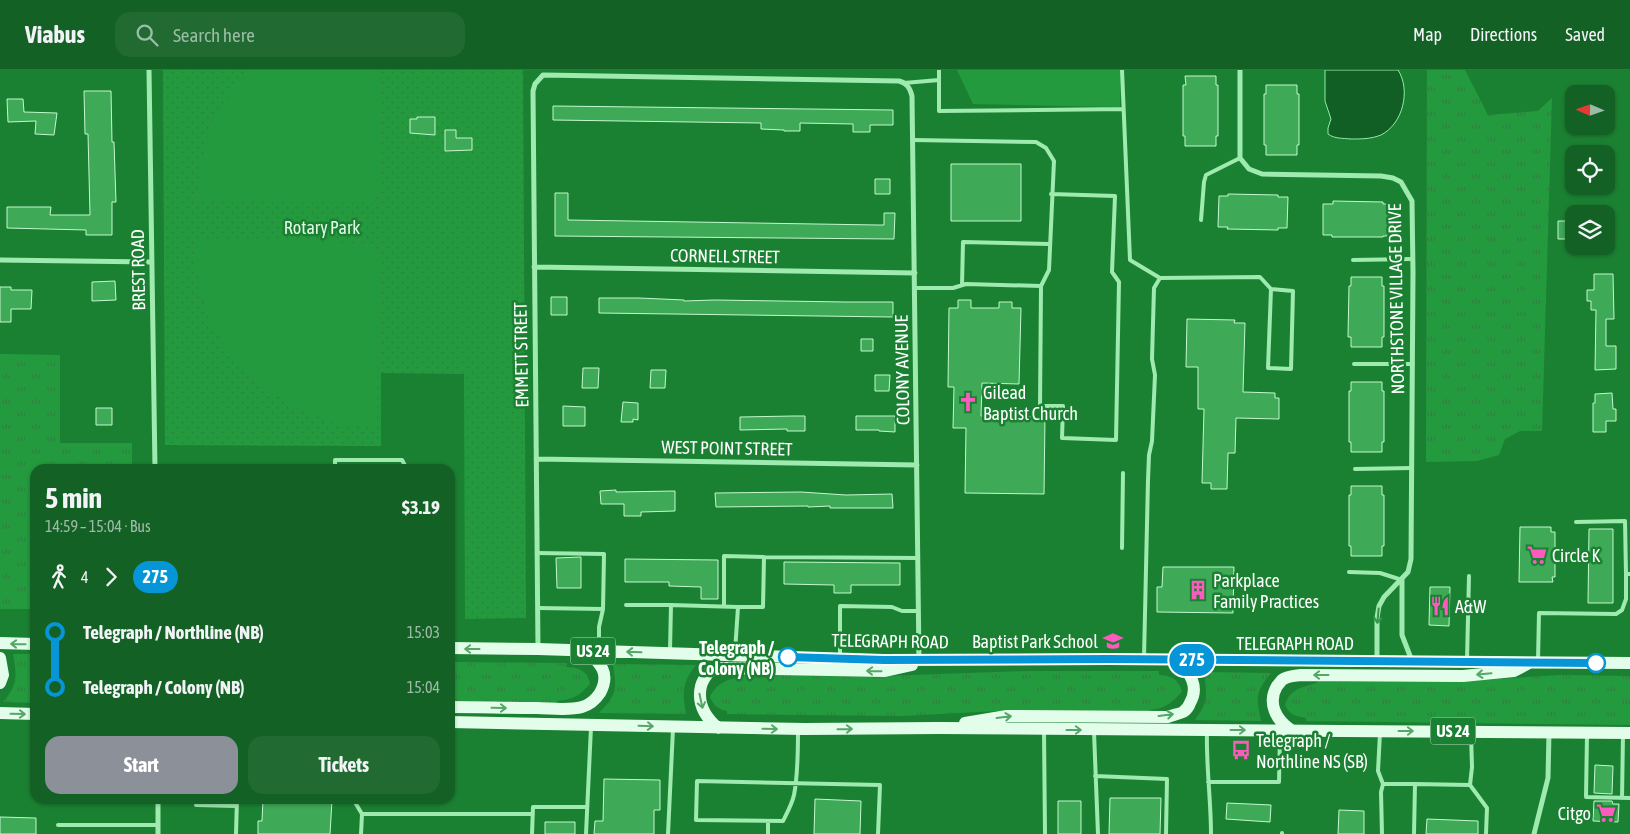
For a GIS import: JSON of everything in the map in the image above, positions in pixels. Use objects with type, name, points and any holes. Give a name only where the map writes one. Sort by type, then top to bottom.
[{"type":"main road","points":[[0,643],[30,644]]},
{"type":"main road","name":"TELEGRAPH ROAD","points":[[455,648],[919,660],[1630,663]]},
{"type":"main road","points":[[455,707],[578,708],[586,706],[597,697],[605,679],[600,665],[586,650]]},
{"type":"main road","points":[[0,658],[3,674],[0,683]]},
{"type":"main road","points":[[718,728],[710,721],[704,711],[700,700],[700,693],[702,682],[709,672],[721,668],[885,671],[939,660]]},
{"type":"main road","points":[[939,728],[1007,716],[1168,717],[1184,711],[1194,693],[1192,678],[1178,660]]},
{"type":"main road","points":[[1286,730],[1273,708],[1272,700],[1274,691],[1281,680],[1290,677],[1301,675],[1463,676],[1514,672],[1534,662]]},
{"type":"main road","points":[[0,713],[30,714]]},
{"type":"main road","name":"US 24","points":[[455,722],[798,729],[939,728],[1627,733]]},
{"type":"street","name":"BREST ROAD","points":[[149,70],[155,464]]},
{"type":"street","points":[[1240,70],[1240,158]]},
{"type":"street","points":[[550,73],[904,82]]},
{"type":"street","name":"EMMETT STREET","points":[[538,649],[533,92],[539,78],[550,73]]},
{"type":"street","name":"COLONY AVENUE","points":[[904,82],[910,89],[912,96],[919,660]]},
{"type":"street","name":"NORTHSTONE VILLAGE DRIVE","points":[[1240,158],[1249,169],[1262,174],[1384,176],[1393,178],[1401,182],[1412,200],[1411,559],[1408,572],[1379,606],[1377,618],[1377,661]]},
{"type":"street","points":[[0,260],[151,262]]},
{"type":"street","name":"CORNELL STREET","points":[[534,267],[915,272]]},
{"type":"street","name":"WEST POINT STREET","points":[[536,459],[917,465]]},
{"type":"street","name":"NORTHSTONE VILLAGE DRIVE","points":[[1402,580],[1402,634],[1412,662]]},
{"type":"street","points":[[1534,834],[1548,778],[1549,733]]},
{"type":"street","points":[[158,804],[158,834]]},
{"type":"lane","points":[[939,70],[940,110],[1123,109]]},
{"type":"lane","points":[[1122,70],[1130,260],[1160,278],[1260,277],[1271,289],[1293,291],[1291,369],[1268,368],[1271,289]]},
{"type":"lane","points":[[904,82],[939,80]]},
{"type":"lane","points":[[913,140],[1036,142],[1046,148],[1054,161],[1052,194],[1049,244],[1049,270],[1041,286],[1040,406],[1063,406],[1062,438],[1116,440],[1119,282],[1112,272],[1114,196],[1052,194]]},
{"type":"lane","points":[[1202,220],[1206,175],[1240,158]]},
{"type":"lane","points":[[962,285],[964,242],[1049,244]]},
{"type":"lane","points":[[1353,260],[1412,259]]},
{"type":"lane","points":[[1144,660],[1148,480],[1155,375],[1152,359],[1154,288],[1160,278]]},
{"type":"lane","points":[[915,288],[953,288],[962,285],[1041,286]]},
{"type":"lane","points":[[1354,364],[1412,364]]},
{"type":"lane","points":[[335,464],[335,460],[402,460],[404,464]]},
{"type":"lane","points":[[1355,469],[1412,468]]},
{"type":"lane","points":[[1122,473],[1122,548]]},
{"type":"lane","points":[[1534,662],[1539,613],[1616,614],[1622,610],[1626,600],[1628,574],[1625,521],[1576,522]]},
{"type":"lane","points":[[537,553],[604,554],[603,609],[599,627],[599,651]]},
{"type":"lane","points":[[724,606],[724,556],[918,558]]},
{"type":"lane","points":[[626,605],[763,607],[764,556]]},
{"type":"lane","points":[[1349,572],[1380,573],[1402,580]]},
{"type":"lane","points":[[1467,662],[1469,576]]},
{"type":"lane","points":[[670,653],[671,605]]},
{"type":"lane","points":[[840,658],[840,606],[892,607],[902,611],[918,611]]},
{"type":"lane","points":[[735,655],[738,607]]},
{"type":"lane","points":[[538,608],[603,609]]},
{"type":"lane","points":[[586,834],[591,725]]},
{"type":"lane","points":[[668,834],[673,727]]},
{"type":"lane","points":[[798,729],[798,752],[795,782],[794,797],[783,821],[696,820],[696,781],[795,782],[880,784],[878,834]]},
{"type":"lane","points":[[1044,730],[1045,834]]},
{"type":"lane","points":[[1094,730],[1098,834]]},
{"type":"lane","points":[[1207,730],[1206,763],[1211,834]]},
{"type":"lane","points":[[1208,782],[1279,782],[1286,730]]},
{"type":"lane","points":[[1380,731],[1378,771],[1383,784],[1381,792],[1382,834]]},
{"type":"lane","points":[[1471,731],[1472,767],[1470,785],[1487,808],[1486,834]]},
{"type":"lane","points":[[1588,733],[1586,797],[1630,798]]},
{"type":"lane","points":[[1622,798],[1627,733]]},
{"type":"lane","points":[[1095,776],[1167,778],[1166,834]]},
{"type":"lane","points":[[1383,784],[1470,785]]},
{"type":"lane","points":[[1414,834],[1415,784]]},
{"type":"lane","points":[[356,804],[362,814],[361,834]]},
{"type":"lane","points":[[196,805],[237,806],[236,834]]},
{"type":"lane","points":[[532,834],[533,807],[586,807]]},
{"type":"lane","points":[[362,814],[533,814]]},
{"type":"lane","points":[[768,821],[768,834]]},
{"type":"lane","points":[[58,825],[158,825]]},
{"type":"green space","name":"Rotary Park","points":[[163,70],[523,70],[526,618],[465,619],[464,374],[381,373],[381,446],[165,445]]},
{"type":"green space","points":[[250,70],[381,70],[380,191],[373,203],[196,202],[204,150],[213,121],[225,100]]},
{"type":"green space","points":[[957,70],[1121,70],[1120,107],[973,104]]},
{"type":"green space","points":[[1427,70],[1465,70],[1488,115],[1538,111],[1552,98],[1542,431],[1520,431],[1505,439],[1499,455],[1477,461],[1426,462]]},
{"type":"green space","points":[[197,240],[369,243],[379,253],[377,428],[335,423],[299,409],[265,388],[236,361],[214,329],[205,308],[197,271]]},
{"type":"green space","points":[[0,354],[60,355],[60,443],[132,443],[132,464],[30,464],[30,609],[0,609]]},
{"type":"green space","points":[[13,654],[30,654],[30,703],[3,702],[14,685],[15,668]]},
{"type":"green space","points":[[455,662],[567,663],[566,667],[579,669],[585,673],[590,684],[576,696],[557,701],[557,704],[455,702]]},
{"type":"green space","points":[[613,664],[696,665],[691,671],[684,688],[686,714],[599,713],[609,701],[614,691]]},
{"type":"green space","points":[[1027,671],[1159,671],[1159,675],[1171,677],[1177,681],[1182,692],[1168,704],[1150,710],[1149,713],[998,711],[901,716],[727,714],[727,711],[715,705],[710,697],[720,685],[728,680],[744,676],[744,673],[884,676]]},
{"type":"green space","points":[[1204,672],[1271,673],[1259,690],[1258,706],[1261,721],[1195,720],[1206,698]]},
{"type":"green space","points":[[1560,675],[1630,676],[1630,725],[1306,721],[1306,718],[1291,713],[1285,705],[1293,692],[1317,683],[1317,680],[1468,681]]},
{"type":"shaded area","points":[[1325,70],[1398,70],[1402,78],[1404,96],[1403,106],[1395,123],[1381,135],[1370,138],[1342,138],[1333,137],[1328,134],[1331,119],[1325,101]]},
{"type":"building","points":[[1185,76],[1216,76],[1216,85],[1218,85],[1218,136],[1216,136],[1216,146],[1185,146],[1185,136],[1183,136],[1183,85],[1186,85]]},
{"type":"building","points":[[1266,85],[1297,85],[1297,94],[1299,94],[1299,145],[1297,145],[1297,155],[1266,155],[1266,145],[1264,145],[1264,94],[1266,94]]},
{"type":"building","points":[[84,91],[111,91],[116,202],[112,202],[112,235],[86,235],[86,230],[7,228],[7,207],[51,207],[50,215],[90,215],[88,134],[85,134]]},
{"type":"building","points":[[7,99],[23,99],[24,112],[57,113],[54,135],[35,134],[36,121],[8,122]]},
{"type":"building","points":[[553,106],[893,110],[893,125],[870,125],[870,132],[853,132],[853,124],[800,123],[800,131],[784,131],[761,129],[761,123],[553,120]]},
{"type":"building","points":[[417,117],[435,117],[435,135],[410,133],[410,119],[417,119]]},
{"type":"building","points":[[445,130],[456,130],[456,138],[472,138],[472,150],[445,151]]},
{"type":"building","points":[[951,164],[1021,164],[1021,221],[951,221]]},
{"type":"building","points":[[875,179],[890,179],[890,194],[875,194]]},
{"type":"building","points":[[555,193],[568,193],[568,220],[884,225],[884,213],[895,213],[894,239],[555,236]]},
{"type":"building","points":[[1228,194],[1288,197],[1287,228],[1278,228],[1278,230],[1227,229],[1228,227],[1218,227],[1219,196],[1228,196]]},
{"type":"building","points":[[1333,201],[1383,202],[1383,204],[1392,204],[1392,236],[1332,237],[1332,235],[1323,235],[1323,204],[1333,204]]},
{"type":"building","points":[[1558,221],[1565,221],[1565,239],[1558,239]]},
{"type":"building","points":[[1594,274],[1613,274],[1614,319],[1606,319],[1606,346],[1616,346],[1616,369],[1595,370],[1596,310],[1591,310],[1591,301],[1587,301],[1587,290],[1594,290]]},
{"type":"building","points":[[1351,277],[1382,277],[1382,286],[1384,286],[1384,337],[1382,337],[1382,347],[1351,347],[1351,337],[1348,337],[1349,286],[1351,286]]},
{"type":"building","points":[[115,281],[116,300],[92,301],[92,282]]},
{"type":"building","points":[[0,287],[11,287],[11,290],[32,290],[31,309],[11,309],[11,322],[0,322]]},
{"type":"building","points":[[551,297],[567,297],[567,315],[551,315]]},
{"type":"building","points":[[599,298],[684,301],[893,302],[893,317],[599,313]]},
{"type":"building","name":"Gilead Baptist Church","points":[[958,300],[971,300],[971,308],[999,308],[999,302],[1012,302],[1012,308],[1021,308],[1019,384],[982,383],[981,416],[1045,417],[1044,494],[965,493],[966,428],[953,428],[954,387],[948,387],[949,308],[958,308]]},
{"type":"building","points":[[1187,319],[1235,320],[1234,323],[1245,323],[1243,392],[1275,393],[1275,398],[1279,398],[1279,419],[1236,418],[1235,453],[1228,453],[1227,489],[1211,489],[1211,483],[1202,483],[1204,409],[1198,409],[1198,367],[1186,367]]},
{"type":"building","points":[[861,339],[873,339],[873,351],[861,351]]},
{"type":"building","points":[[583,368],[599,368],[598,388],[582,388]]},
{"type":"building","points":[[651,370],[666,370],[665,388],[650,388]]},
{"type":"building","points":[[875,375],[890,375],[889,391],[875,391]]},
{"type":"building","points":[[1351,382],[1382,382],[1382,391],[1384,391],[1384,442],[1382,442],[1382,452],[1351,452],[1351,442],[1349,442],[1349,391],[1351,391]]},
{"type":"building","points":[[1612,393],[1613,409],[1616,409],[1616,421],[1606,421],[1606,432],[1593,432],[1593,403],[1595,403],[1595,394]]},
{"type":"building","points":[[623,402],[638,403],[638,420],[633,419],[633,422],[621,422]]},
{"type":"building","points":[[563,406],[585,407],[585,426],[563,426]]},
{"type":"building","points":[[96,408],[112,408],[112,425],[96,425]]},
{"type":"building","points":[[805,416],[805,431],[787,431],[787,429],[740,430],[740,417]]},
{"type":"building","points":[[856,416],[895,416],[895,432],[856,430]]},
{"type":"building","points":[[1351,486],[1382,486],[1382,495],[1384,495],[1384,546],[1382,546],[1382,556],[1351,556],[1351,546],[1349,546],[1349,495],[1351,495]]},
{"type":"building","points":[[616,490],[616,492],[675,491],[675,511],[641,512],[641,516],[624,516],[624,504],[601,504],[600,491]]},
{"type":"building","points":[[801,492],[846,495],[892,494],[893,508],[830,508],[830,506],[716,507],[715,493]]},
{"type":"building","name":"Circle K","points":[[1520,527],[1551,527],[1551,532],[1555,532],[1555,577],[1552,577],[1553,582],[1519,582]]},
{"type":"building","points":[[1589,529],[1613,529],[1613,603],[1588,603]]},
{"type":"building","points":[[581,557],[581,588],[557,588],[556,558]]},
{"type":"building","points":[[625,559],[718,560],[718,599],[701,599],[701,587],[669,586],[669,582],[625,582]]},
{"type":"building","points":[[784,562],[900,563],[900,585],[851,585],[851,593],[834,593],[834,585],[784,584]]},
{"type":"building","name":"Parkplace Family Practices","points":[[1163,567],[1234,567],[1233,613],[1157,612],[1157,587],[1162,587]]},
{"type":"building","name":"A&W","points":[[1430,587],[1450,587],[1449,626],[1429,625]]},
{"type":"building","points":[[1595,765],[1613,766],[1612,794],[1594,793]]},
{"type":"building","points":[[604,779],[660,780],[660,810],[654,810],[654,834],[594,834],[595,821],[603,821]]},
{"type":"building","points":[[1110,798],[1161,798],[1160,834],[1109,834]]},
{"type":"building","points":[[815,799],[861,801],[860,834],[814,834]]},
{"type":"building","points":[[1058,801],[1081,801],[1081,834],[1058,834]]},
{"type":"building","name":"Citgo","points":[[1594,801],[1612,801],[1613,804],[1619,804],[1618,822],[1593,821]]},
{"type":"building","points":[[1227,803],[1271,805],[1270,822],[1226,819]]},
{"type":"building","points":[[263,804],[332,804],[330,834],[258,834],[258,821],[262,821]]},
{"type":"building","points":[[1339,810],[1364,811],[1364,834],[1338,834]]},
{"type":"building","points":[[0,817],[36,818],[36,834],[0,834]]},
{"type":"building","points":[[1427,819],[1478,821],[1478,834],[1426,834]]},
{"type":"building","points":[[545,822],[575,822],[575,834],[545,834]]},
{"type":"bus line","name":"275","points":[[788,657],[884,660],[1109,659],[1596,663]]},
{"type":"place","name":"Gilead Baptist Church","points":[[968,402]]},
{"type":"place","name":"Circle K","points":[[1537,555]]},
{"type":"place","name":"Parkplace Family Practices","points":[[1198,590]]},
{"type":"place","name":"A&W","points":[[1440,606]]},
{"type":"place","name":"Baptist Park School","points":[[1113,641]]},
{"type":"place","name":"Telegraph / Colony (NB)","points":[[788,657]]},
{"type":"place","name":"Telegraph / Northline NS (SB)","points":[[1241,750]]},
{"type":"place","name":"Citgo","points":[[1606,813]]}]
